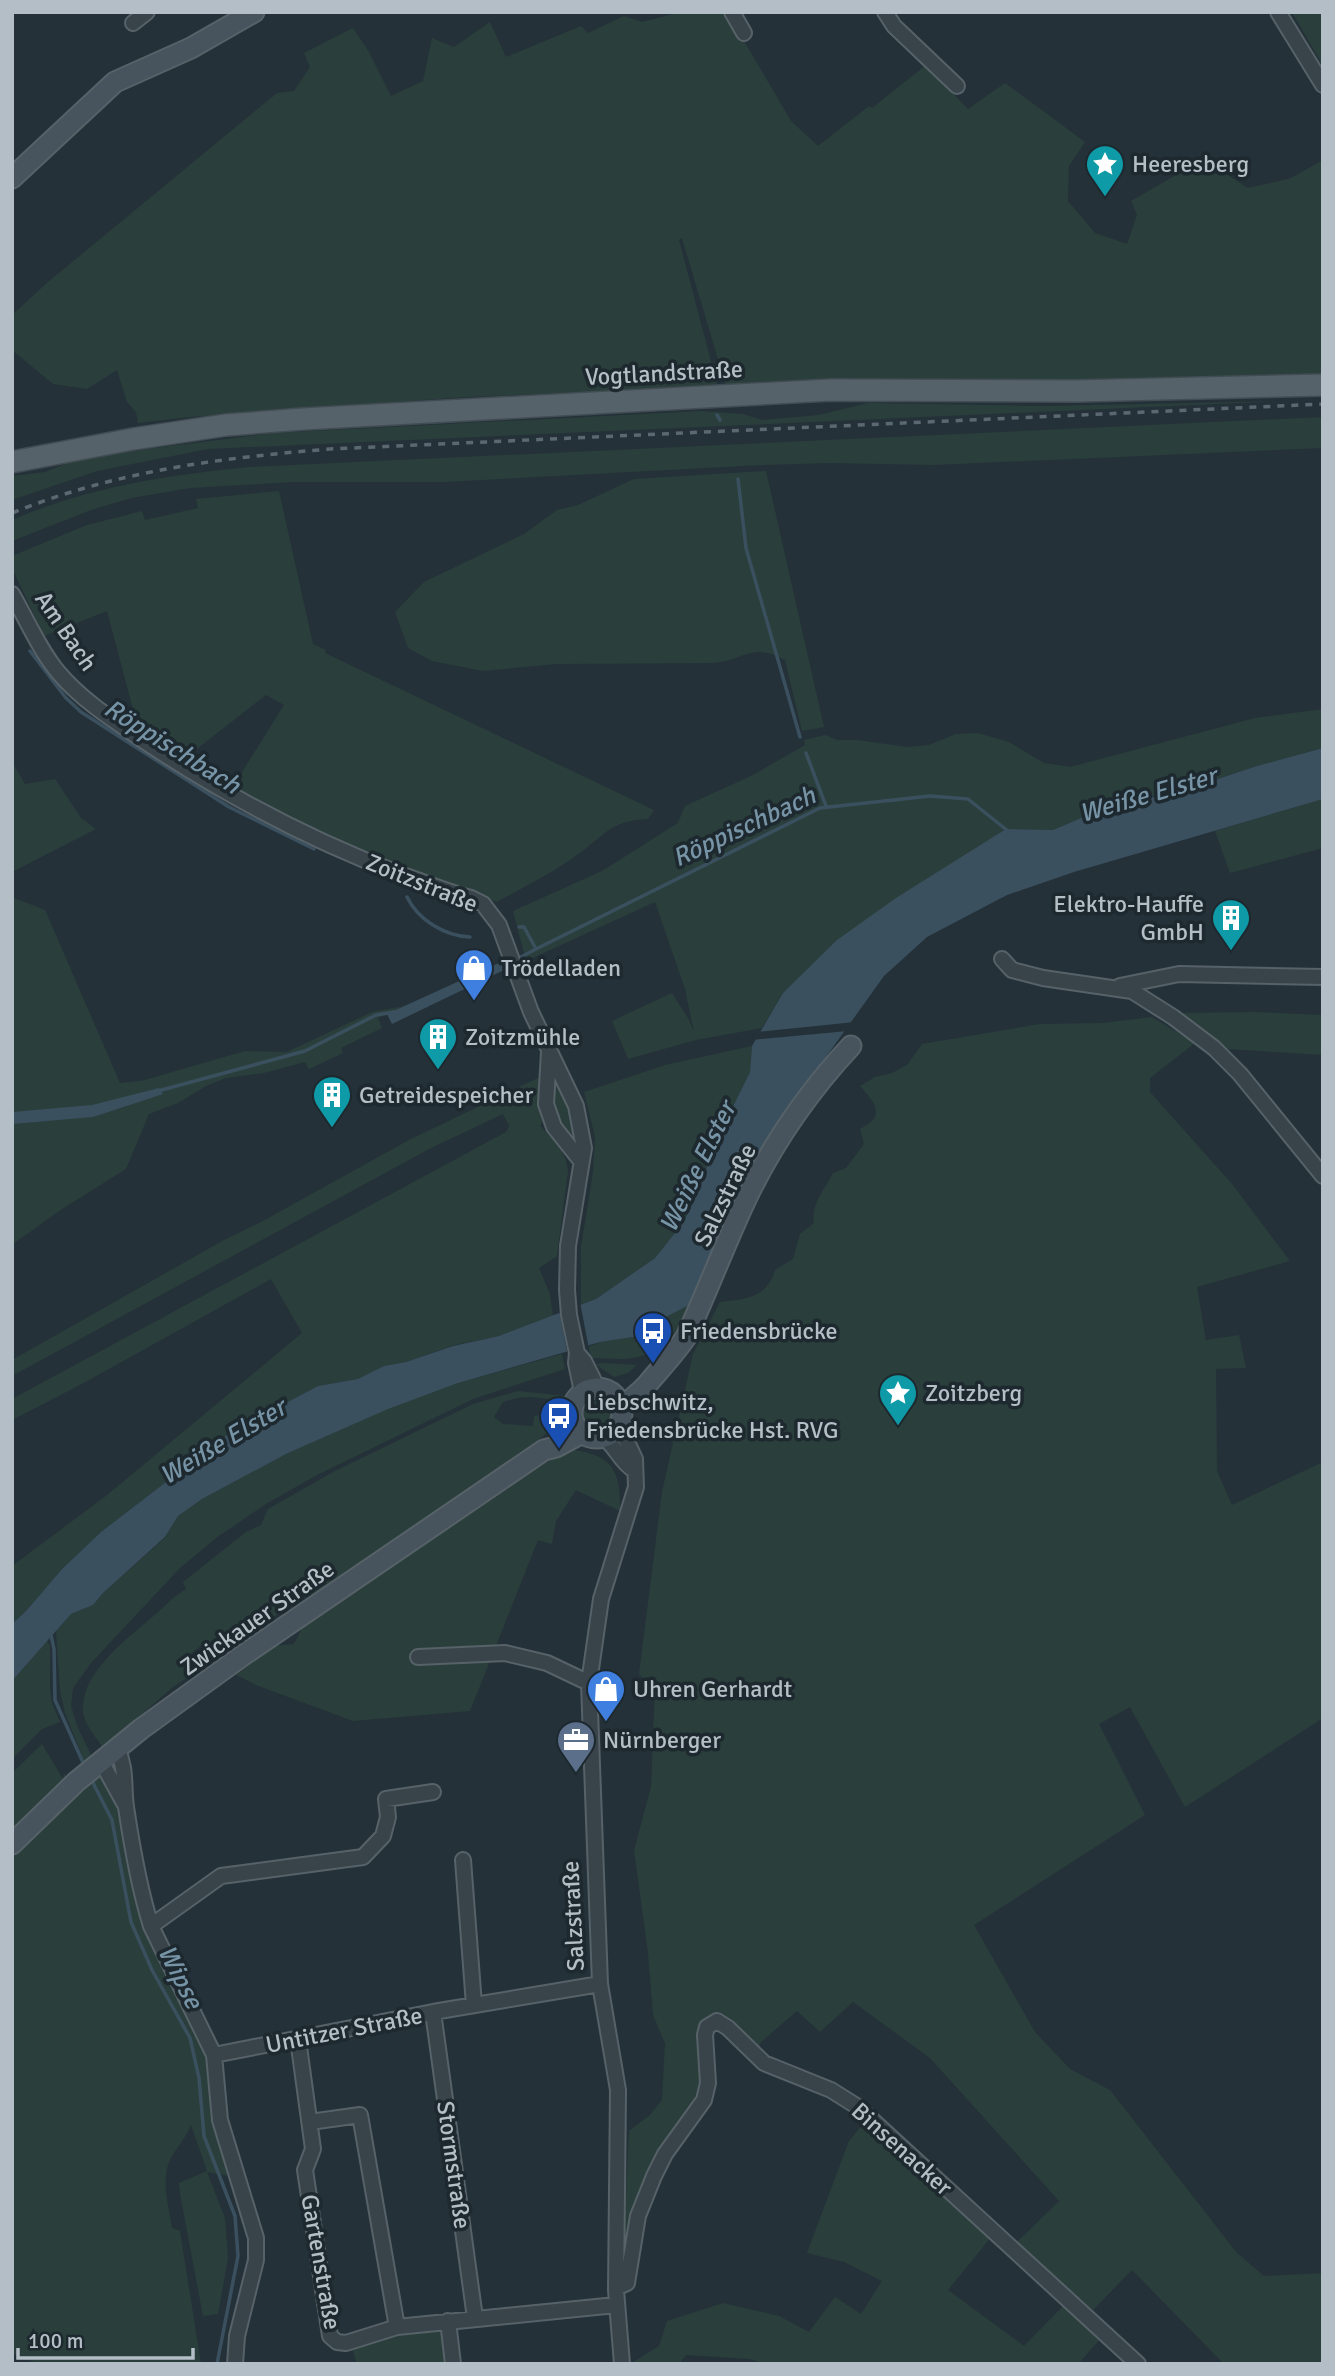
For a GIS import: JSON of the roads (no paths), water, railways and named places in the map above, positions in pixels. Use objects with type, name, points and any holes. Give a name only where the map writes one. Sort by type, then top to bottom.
[{"type":"main road","points":[[12,178],[115,82],[191,48],[254,12]]},
{"type":"main road","name":"Vogtlandstraße","points":[[17,459],[226,425],[303,419],[830,390],[1077,391],[1323,385]]},
{"type":"main road","name":"Salzstraße","points":[[606,1402],[643,1376],[656,1372],[676,1352],[686,1337],[749,1194],[776,1144],[807,1097],[851,1046]]},
{"type":"main road","points":[[606,1402],[614,1431],[603,1437],[590,1437],[577,1425],[573,1405],[606,1402]]},
{"type":"main road","name":"Zwickauer Straße","points":[[12,1844],[106,1757],[242,1656],[544,1450],[556,1447],[577,1425]]},
{"type":"street","points":[[133,23],[147,12]]},
{"type":"street","points":[[732,12],[744,33]]},
{"type":"street","points":[[885,12],[894,26],[957,86]]},
{"type":"street","points":[[1278,12],[1323,85]]},
{"type":"street","name":"Am Bach","points":[[12,594],[41,647],[78,694],[166,756],[254,808]]},
{"type":"street","name":"Zoitzstraße","points":[[254,808],[344,853],[482,904],[499,925],[549,1051],[576,1106],[583,1148],[568,1258],[569,1315],[577,1353],[576,1363],[606,1402]]},
{"type":"street","points":[[1002,959],[1012,970],[1043,978],[1115,987],[1140,995],[1214,1048],[1240,1073],[1322,1174]]},
{"type":"street","points":[[1115,987],[1180,974],[1323,977]]},
{"type":"street","name":"Zoitzstraße","points":[[549,1051],[546,1104],[554,1127],[580,1161]]},
{"type":"street","name":"Salzstraße","points":[[606,1402],[635,1459],[636,1487],[601,1600],[589,1683],[600,1984],[618,2090],[616,2288],[622,2364]]},
{"type":"street","points":[[603,1437],[609,1441],[625,1465],[634,1470]]},
{"type":"street","points":[[418,1657],[505,1653],[547,1663],[589,1683]]},
{"type":"street","points":[[106,1757],[126,1806]]},
{"type":"street","points":[[106,1757],[125,1766],[126,1806],[145,1907],[151,1926],[214,2055],[220,2120],[256,2238],[257,2260],[237,2336],[235,2364]]},
{"type":"street","points":[[151,1926],[221,1876],[363,1857],[383,1836],[388,1816],[386,1799],[433,1792]]},
{"type":"street","points":[[463,1860],[474,2005]]},
{"type":"street","name":"Untitzer Straße","points":[[214,2055],[433,2012],[600,1984]]},
{"type":"street","name":"Stormstraße","points":[[433,2012],[475,2318]]},
{"type":"street","name":"Binsenacker","points":[[616,2288],[626,2283],[638,2216],[654,2176],[665,2154],[704,2100],[708,2083],[705,2035],[707,2027],[717,2021],[728,2028],[764,2063],[831,2090],[858,2107],[1138,2364]]},
{"type":"street","name":"Gartenstraße","points":[[298,2039],[313,2149],[305,2171],[330,2336],[337,2342],[346,2343],[397,2327],[617,2305]]},
{"type":"street","points":[[310,2122],[360,2115],[397,2327]]},
{"type":"street","points":[[448,2321],[453,2364]]},
{"type":"water","name":"Weiße Elster","points":[[1323,748],[1323,799],[1074,872],[1007,895],[927,937],[884,976],[770,1135],[693,1303],[668,1316],[640,1336],[600,1342],[458,1383],[388,1409],[288,1453],[202,1499],[178,1516],[165,1537],[93,1605],[71,1614],[12,1681],[12,1624],[62,1569],[101,1532],[231,1432],[318,1386],[358,1379],[384,1366],[499,1336],[596,1299],[655,1258],[683,1223],[698,1193],[714,1145],[750,1072],[752,1046],[783,993],[837,940],[896,898],[1006,829],[1053,830],[1100,810],[1187,789]]},
{"type":"water","points":[[501,962],[504,970],[392,1024],[387,1014]]},
{"type":"water","points":[[159,1088],[163,1094],[93,1117],[12,1124],[12,1112],[92,1105]]},
{"type":"waterway","points":[[717,415],[720,420]]},
{"type":"waterway","points":[[738,479],[746,548],[800,737]]},
{"type":"waterway","name":"Röppischbach","points":[[30,651],[66,698],[81,712],[229,807],[314,849]]},
{"type":"waterway","points":[[806,753],[826,806]]},
{"type":"waterway","name":"Röppischbach","points":[[519,927],[524,927],[536,949],[820,808],[930,796],[968,799],[1008,831]]},
{"type":"waterway","name":"Röppischbach","points":[[407,897],[425,920],[451,934],[470,937]]},
{"type":"waterway","points":[[517,959],[536,949]]},
{"type":"waterway","points":[[158,1091],[305,1051],[376,1015],[394,1012]]},
{"type":"waterway","name":"Wipse","points":[[51,1635],[54,1649],[55,1700],[85,1767]]},
{"type":"waterway","name":"Wipse","points":[[90,1777],[112,1820],[131,1922],[152,1970],[190,2038],[199,2078],[204,2136],[235,2216],[238,2256],[217,2364]]},
{"type":"railway","points":[[12,513],[90,487],[168,469],[248,457],[330,449],[1323,404]]},
{"type":"place","name":"Heeresberg","points":[[1105,198]]},
{"type":"place","name":"Elektro-Hauffe GmbH","points":[[1231,952]]},
{"type":"place","name":"Trödelladen","points":[[474,1002]]},
{"type":"place","name":"Zoitzmühle","points":[[438,1071]]},
{"type":"place","name":"Getreidespeicher","points":[[332,1129]]},
{"type":"place","name":"Friedensbrücke","points":[[653,1365]]},
{"type":"place","name":"Zoitzberg","points":[[898,1427]]},
{"type":"place","name":"Liebschwitz, Friedensbrücke Hst. RVG","points":[[559,1450]]},
{"type":"place","name":"Uhren Gerhardt","points":[[606,1723]]},
{"type":"place","name":"Nürnberger","points":[[576,1774]]}]
